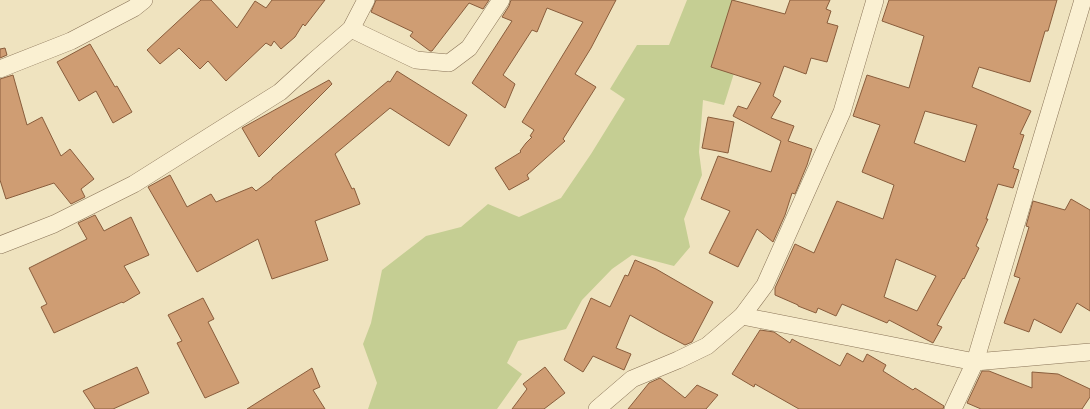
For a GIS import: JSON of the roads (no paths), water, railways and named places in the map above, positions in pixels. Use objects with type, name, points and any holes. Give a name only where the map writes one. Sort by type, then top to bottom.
[{"type":"street","points":[[0,69],[71,41],[134,8],[144,0]]},
{"type":"street","points":[[0,245],[54,224],[134,184],[280,92],[351,29],[366,0]]},
{"type":"street","points":[[351,29],[416,60],[449,63],[469,48],[501,0]]},
{"type":"street","points":[[597,409],[632,379],[707,346],[742,316],[765,285],[842,112],[875,0]]},
{"type":"street","points":[[953,409],[975,362],[1083,0]]},
{"type":"street","points":[[742,316],[975,362],[1090,352]]}]
